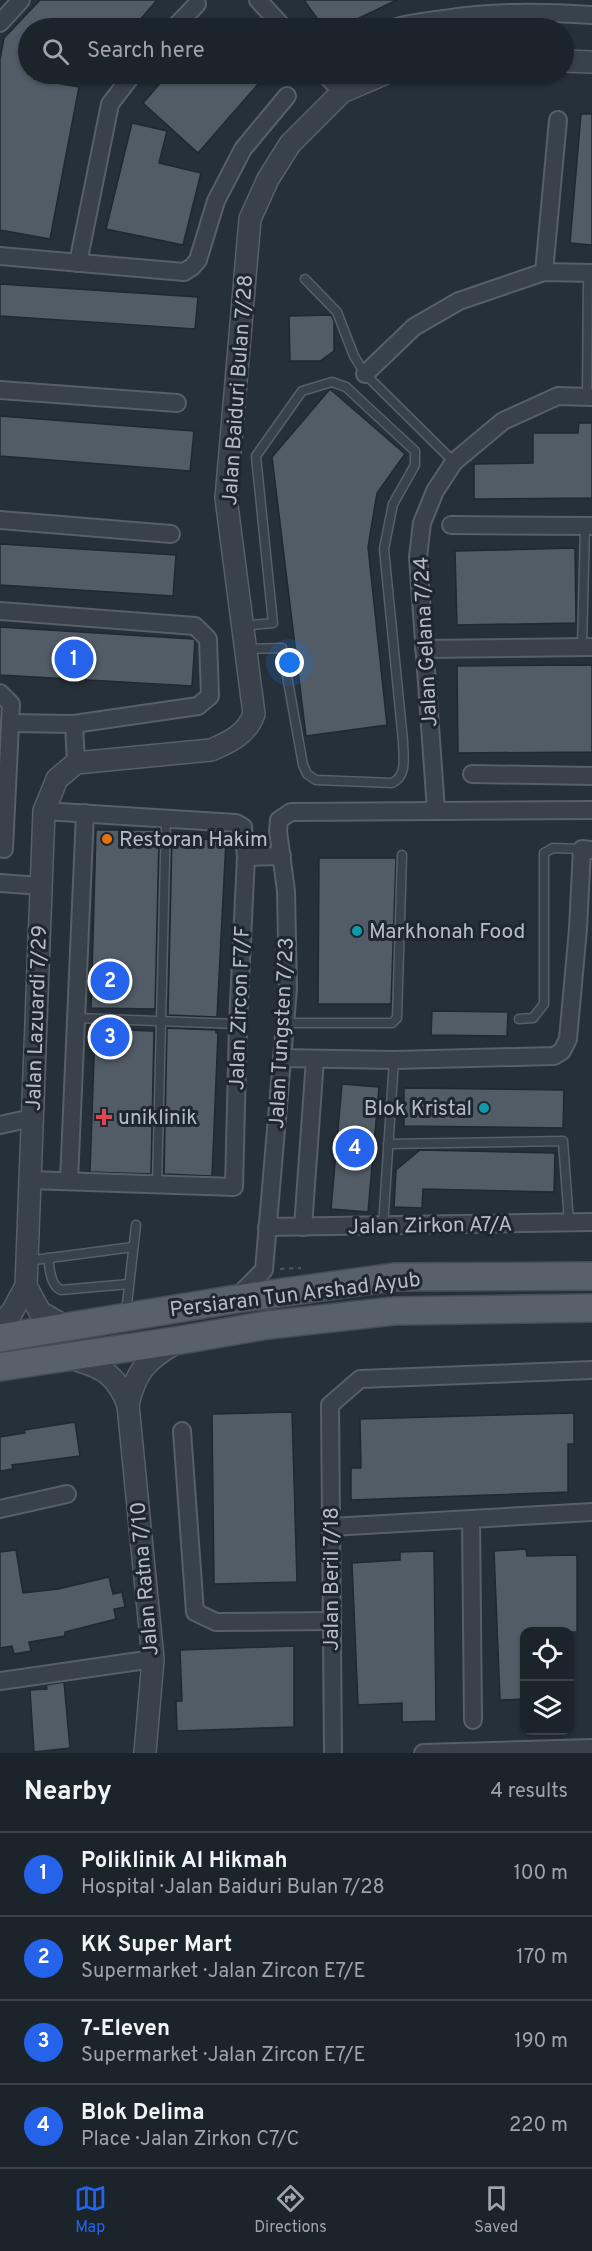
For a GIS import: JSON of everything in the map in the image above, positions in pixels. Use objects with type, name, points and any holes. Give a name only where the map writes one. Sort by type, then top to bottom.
[{"type":"main road","name":"Persiaran Tun Arshad Ayub","points":[[0,1338],[236,1299],[394,1277],[592,1276]]},
{"type":"main road","name":"Persiaran Tun Arshad Ayub","points":[[0,1367],[268,1325],[394,1311],[592,1308]]},
{"type":"street","points":[[0,23],[21,0]]},
{"type":"street","points":[[258,0],[275,18]]},
{"type":"street","points":[[184,18],[197,4]]},
{"type":"street","points":[[448,18],[540,6],[592,15]]},
{"type":"street","points":[[574,61],[592,62]]},
{"type":"street","points":[[78,263],[110,104],[125,84]]},
{"type":"street","points":[[334,84],[342,92]]},
{"type":"street","name":"Jalan Baiduri Bulan 7/28","points":[[76,763],[211,750],[228,743],[245,731],[254,714],[226,498],[250,219],[268,180],[290,144],[342,92],[361,84]]},
{"type":"street","points":[[0,256],[184,272],[198,260],[216,201],[243,148],[287,96]]},
{"type":"street","points":[[544,272],[558,120]]},
{"type":"street","points":[[365,374],[414,327],[459,301],[544,272],[590,273]]},
{"type":"street","points":[[0,390],[177,403]]},
{"type":"street","name":"Jalan Gelana 7/24","points":[[436,810],[418,557],[422,523],[435,491],[454,462],[503,421],[558,396],[589,397]]},
{"type":"street","points":[[0,520],[171,534]]},
{"type":"street","points":[[451,525],[588,526]]},
{"type":"street","points":[[0,611],[195,626],[208,639],[210,696],[198,706],[74,724],[10,723]]},
{"type":"street","points":[[424,649],[587,647]]},
{"type":"street","points":[[0,693],[11,704],[4,849],[0,848]]},
{"type":"street","points":[[74,724],[76,763]]},
{"type":"street","name":"Jalan Lazuardi 7/29","points":[[26,1286],[44,811],[57,779],[76,763]]},
{"type":"street","points":[[472,774],[592,776]]},
{"type":"street","name":"Jalan Tungsten 7/23","points":[[264,1270],[288,989],[288,934],[278,831],[279,820],[291,812],[592,810]]},
{"type":"street","name":"Jalan Zircon F7/F","points":[[30,1180],[234,1187],[238,1024],[246,857],[243,827],[236,823],[44,811]]},
{"type":"street","points":[[69,1181],[85,813]]},
{"type":"street","points":[[282,1058],[394,1060],[554,1056],[562,1051],[568,1039],[581,930],[587,849]]},
{"type":"street","points":[[246,857],[282,856]]},
{"type":"street","points":[[0,883],[41,885]]},
{"type":"street","points":[[303,1227],[315,1059]]},
{"type":"street","points":[[0,1125],[32,1118]]},
{"type":"street","name":"Jalan Zirkon A7/A","points":[[267,1227],[592,1222]]},
{"type":"street","points":[[236,1299],[264,1270],[279,1285],[290,1291]]},
{"type":"street","points":[[0,1324],[12,1312],[26,1286]]},
{"type":"street","points":[[26,1286],[40,1312],[66,1327]]},
{"type":"street","name":"Jalan Ratna 7/10","points":[[129,1405],[133,1385],[150,1359],[180,1340]]},
{"type":"street","name":"Jalan Ratna 7/10","points":[[67,1357],[94,1365],[110,1374],[124,1392],[129,1405],[153,1659],[145,1753]]},
{"type":"street","name":"Jalan Beril 7/18","points":[[333,1753],[330,1405],[360,1379],[592,1370]]},
{"type":"street","points":[[182,1431],[195,1612],[216,1622],[332,1621]]},
{"type":"street","points":[[0,1509],[67,1494]]},
{"type":"street","points":[[331,1527],[592,1512]]},
{"type":"street","points":[[471,1519],[473,1720]]},
{"type":"street","points":[[0,1681],[153,1659]]},
{"type":"street","points":[[423,1753],[524,1752],[592,1748]]},
{"type":"lane","points":[[589,397],[590,273]]},
{"type":"lane","points":[[305,279],[337,312],[354,356],[365,374],[454,462]]},
{"type":"lane","points":[[241,626],[273,623],[256,456],[302,391],[332,382],[346,387],[415,451],[415,465],[393,504],[384,549],[403,741],[401,777],[392,783],[316,780],[307,774],[303,765],[282,648],[244,650]]},
{"type":"lane","points":[[587,647],[588,526]]},
{"type":"lane","points":[[157,1185],[166,818]]},
{"type":"lane","points":[[519,1019],[533,1018],[544,1004],[544,853],[553,848],[587,849]]},
{"type":"lane","points":[[285,1023],[392,1023],[397,1018],[402,855]]},
{"type":"lane","points":[[76,1018],[238,1024]]},
{"type":"lane","points":[[383,1226],[394,1060]]},
{"type":"lane","points":[[388,1144],[563,1141],[569,1222]]},
{"type":"lane","points":[[126,1317],[136,1225]]},
{"type":"lane","points":[[27,1261],[133,1247]]},
{"type":"lane","points":[[48,1258],[56,1288],[61,1290],[129,1284]]},
{"type":"building","points":[[40,0],[157,0],[142,18],[23,18]]},
{"type":"building","points":[[304,0],[397,0],[359,18],[317,18]]},
{"type":"building","points":[[18,23],[18,84],[62,84],[79,87],[50,239],[0,230],[0,59],[4,38]]},
{"type":"building","points":[[159,84],[258,84],[198,153],[143,103]]},
{"type":"building","points":[[581,114],[592,114],[592,245],[570,243]]},
{"type":"building","points":[[132,123],[167,131],[159,163],[201,173],[183,245],[106,229]]},
{"type":"building","points":[[0,284],[198,297],[195,329],[0,316]]},
{"type":"building","points":[[331,315],[334,321],[334,351],[320,361],[290,361],[289,316]]},
{"type":"building","points":[[330,389],[405,454],[377,493],[368,547],[387,725],[306,736],[272,457]]},
{"type":"building","points":[[0,416],[194,431],[190,471],[0,456]]},
{"type":"building","points":[[579,423],[592,423],[592,498],[474,499],[474,464],[533,463],[533,433],[578,433]]},
{"type":"building","points":[[0,544],[176,555],[173,596],[0,585]]},
{"type":"building","points":[[575,548],[576,623],[457,625],[455,551]]},
{"type":"building","points":[[0,627],[193,639],[195,640],[192,686],[0,675]]},
{"type":"building","points":[[592,665],[592,752],[458,753],[457,666]]},
{"type":"building","points":[[96,830],[156,830],[156,837],[159,837],[155,1009],[91,1008]]},
{"type":"building","points":[[172,838],[226,840],[217,1017],[168,1015]]},
{"type":"building","name":"Markhonah Food","points":[[319,858],[396,858],[391,1004],[318,1004]]},
{"type":"building","points":[[432,1011],[508,1012],[507,1036],[431,1035]]},
{"type":"building","points":[[167,1028],[216,1030],[218,1033],[212,1176],[164,1174]]},
{"type":"building","points":[[95,1029],[154,1031],[151,1174],[90,1172]]},
{"type":"building","points":[[342,1084],[379,1087],[368,1212],[331,1209]]},
{"type":"building","name":"Blok Kristal","points":[[404,1088],[564,1090],[563,1128],[404,1126]]},
{"type":"building","points":[[420,1150],[555,1153],[554,1192],[423,1189],[422,1208],[394,1207],[396,1170]]},
{"type":"building","points":[[292,1412],[297,1582],[214,1584],[212,1414]]},
{"type":"building","points":[[574,1413],[574,1444],[568,1444],[568,1492],[351,1500],[351,1468],[361,1468],[360,1419]]},
{"type":"building","points":[[75,1422],[80,1456],[12,1465],[13,1469],[0,1471],[0,1437],[25,1433],[24,1430]]},
{"type":"building","points":[[526,1549],[527,1556],[577,1555],[577,1632],[574,1632],[574,1627],[520,1627],[520,1699],[500,1700],[494,1551]]},
{"type":"building","points":[[16,1550],[23,1593],[58,1589],[109,1577],[113,1594],[122,1592],[125,1607],[114,1609],[116,1619],[65,1632],[65,1636],[29,1642],[31,1651],[14,1654],[12,1646],[0,1648],[0,1552]]},
{"type":"building","points":[[434,1551],[436,1721],[402,1722],[402,1703],[358,1705],[352,1563],[400,1560],[400,1552]]},
{"type":"building","points":[[294,1646],[294,1727],[177,1731],[176,1701],[182,1701],[180,1650]]},
{"type":"building","points":[[64,1682],[70,1748],[34,1752],[30,1690],[47,1689],[46,1685]]},
{"type":"place","name":"Poliklinik Al Hikmah","points":[[74,659]]},
{"type":"place","name":"Restoran Hakim","points":[[107,839]]},
{"type":"place","name":"Markhonah Food","points":[[357,931]]},
{"type":"place","name":"KK Super Mart","points":[[110,981]]},
{"type":"place","name":"7-Eleven","points":[[110,1037]]},
{"type":"place","name":"Blok Kristal","points":[[484,1108]]},
{"type":"place","name":"uniklinik","points":[[104,1117]]},
{"type":"place","name":"Blok Delima","points":[[355,1148]]}]
